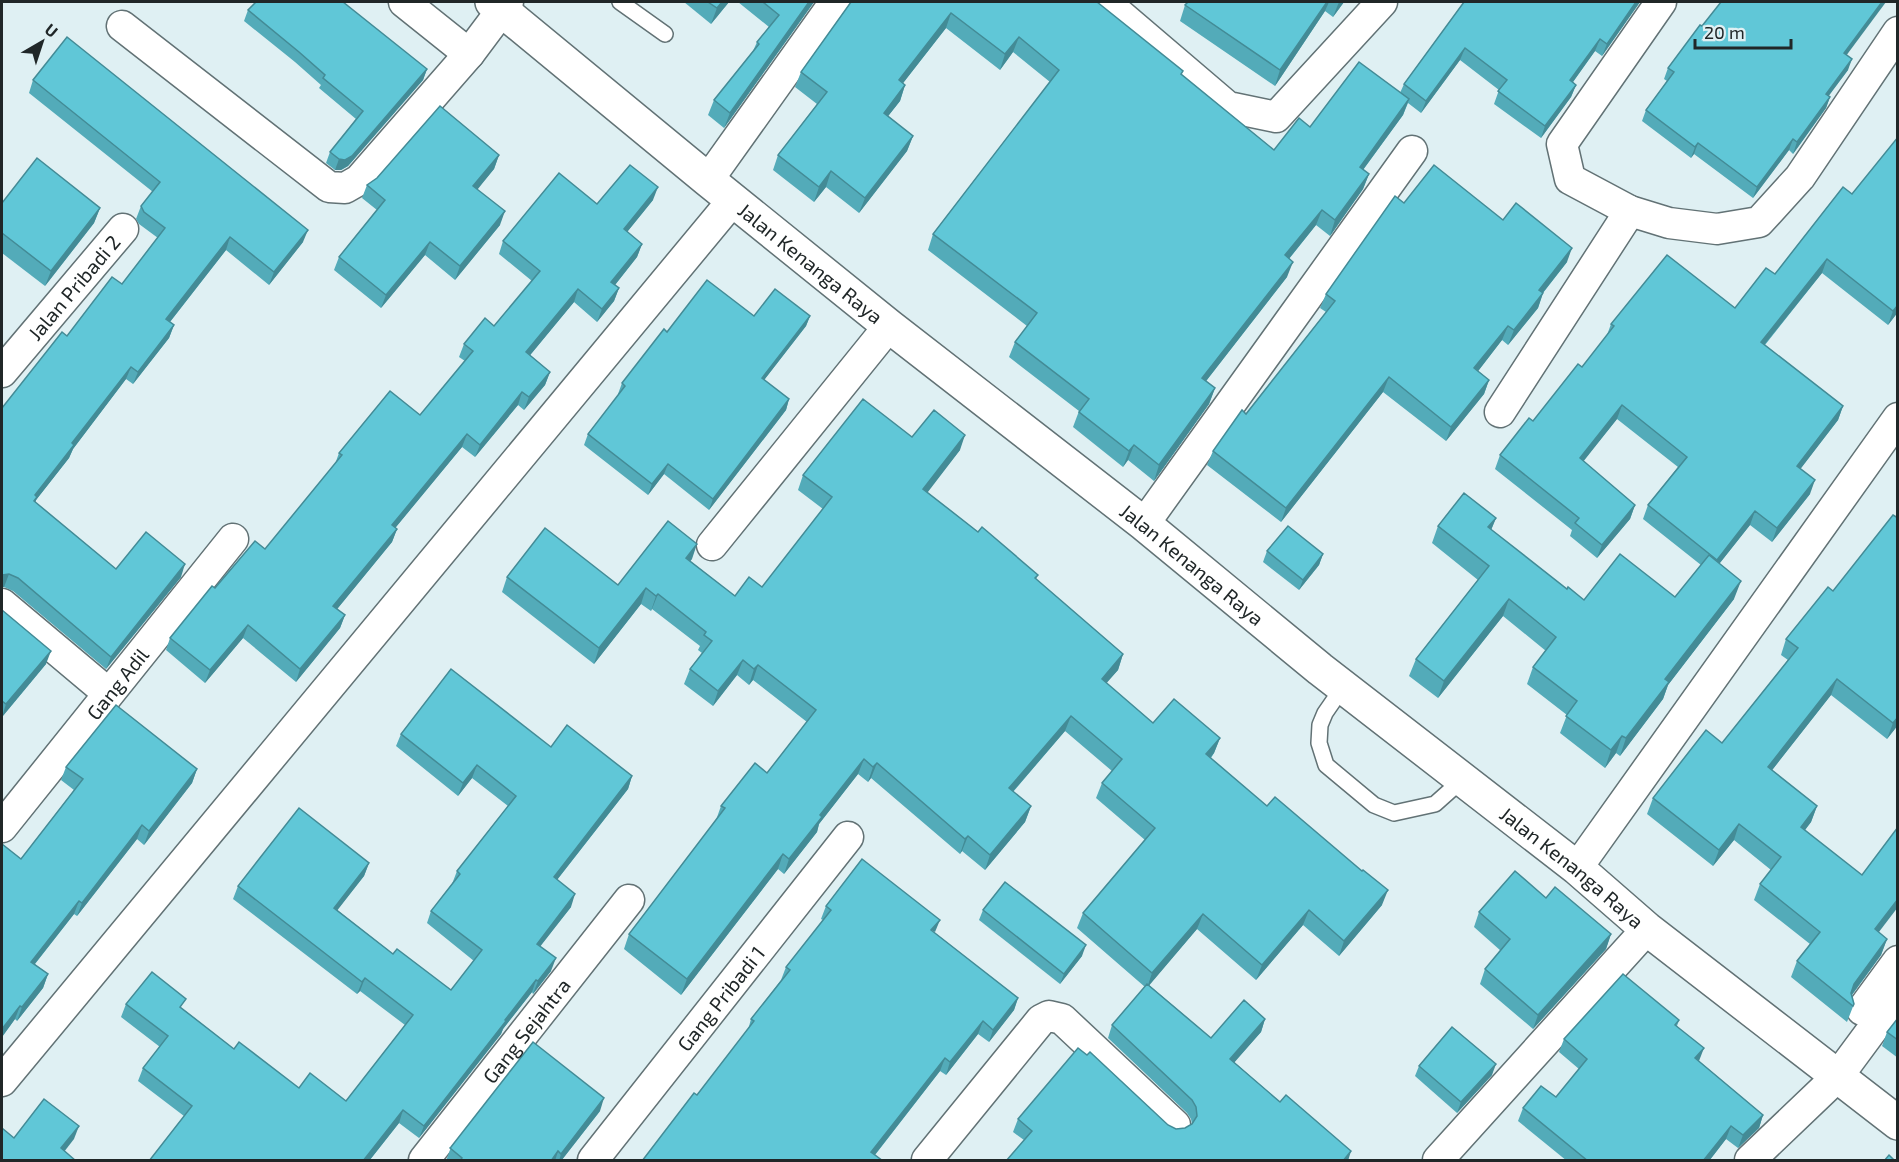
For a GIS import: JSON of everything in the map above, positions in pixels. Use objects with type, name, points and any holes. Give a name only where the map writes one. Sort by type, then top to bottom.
[{"type":"street","points":[[404,2],[469,54]]},
{"type":"street","points":[[2,1081],[720,190],[835,2]]},
{"type":"street","points":[[1105,2],[1228,107],[1276,117],[1382,2]]},
{"type":"street","points":[[1660,2],[1562,144],[1570,179],[1630,211],[1669,223],[1717,230],[1759,222],[1800,177],[1898,32]]},
{"type":"street","points":[[122,26],[328,187],[345,188],[359,180],[469,54],[501,4]]},
{"type":"street","name":"Jalan Kenanga Raya","points":[[501,4],[720,190],[889,326],[1144,524],[1344,687],[1577,868],[1647,928],[1898,1123]]},
{"type":"street","points":[[1144,524],[1412,151]]},
{"type":"street","points":[[1500,412],[1630,211]]},
{"type":"street","name":"Jalan Pribadi 2","points":[[2,372],[123,229]]},
{"type":"street","points":[[712,545],[889,326]]},
{"type":"street","points":[[1577,868],[1898,418]]},
{"type":"street","name":"Gang Adil","points":[[2,827],[233,539]]},
{"type":"street","points":[[2,604],[108,693]]},
{"type":"street","name":"Gang Pribadi 1","points":[[593,1161],[848,837]]},
{"type":"street","name":"Gang Sejahtra","points":[[424,1161],[629,900]]},
{"type":"street","points":[[1438,1161],[1647,928]]},
{"type":"street","points":[[1830,1070],[1898,961]]},
{"type":"street","points":[[1750,1161],[1898,995]]},
{"type":"street","points":[[927,1161],[1041,1020],[1049,1016],[1062,1019],[1175,1125]]},
{"type":"lane","points":[[620,2],[665,34]]},
{"type":"lane","points":[[1344,687],[1324,714],[1320,725],[1319,743],[1326,765],[1374,805],[1394,813],[1436,804],[1463,779]]},
{"type":"building","points":[[256,2],[343,2],[427,69],[352,156],[345,160],[339,159],[330,152],[363,111],[323,78],[325,75],[299,52],[248,10]]},
{"type":"building","points":[[708,2],[722,2],[717,8]]},
{"type":"building","points":[[763,2],[809,2],[730,113],[714,100],[779,15]]},
{"type":"building","points":[[851,2],[1097,2],[1183,71],[1181,74],[1274,150],[1299,118],[1310,127],[1359,62],[1409,99],[1360,167],[1369,174],[1335,220],[1322,210],[1285,255],[1293,262],[1202,378],[1215,388],[1159,465],[1134,445],[1129,451],[1079,412],[1089,399],[1015,342],[1037,313],[933,234],[1059,70],[1019,37],[1005,54],[951,13],[899,80],[905,85],[884,113],[913,136],[865,198],[831,171],[819,187],[778,155],[827,92],[801,72]]},
{"type":"building","points":[[1188,2],[1327,2],[1280,70],[1185,5]]},
{"type":"building","points":[[1464,2],[1636,2],[1607,44],[1600,39],[1570,80],[1576,85],[1545,126],[1498,91],[1507,80],[1465,48],[1426,101],[1404,84]]},
{"type":"building","points":[[1721,2],[1882,2],[1844,53],[1852,59],[1826,94],[1830,97],[1797,142],[1793,139],[1757,187],[1698,143],[1695,147],[1646,110],[1674,72],[1668,68],[1700,25],[1702,26]]},
{"type":"building","points":[[67,37],[308,230],[274,272],[230,237],[166,319],[174,325],[138,372],[131,367],[35,495],[37,497],[34,501],[116,569],[146,532],[185,564],[111,657],[18,578],[9,574],[2,575],[2,408],[62,332],[67,336],[112,277],[122,284],[165,228],[144,212],[141,206],[160,182],[33,80]]},
{"type":"building","points":[[440,106],[499,155],[473,186],[505,211],[460,266],[430,242],[386,295],[339,257],[385,200],[367,185],[377,178]]},
{"type":"building","points":[[1898,137],[1898,305],[1893,311],[1827,259],[1761,342],[1843,406],[1797,466],[1815,480],[1777,528],[1755,511],[1717,560],[1648,505],[1687,457],[1622,405],[1580,458],[1635,505],[1602,545],[1575,523],[1579,518],[1500,455],[1529,418],[1533,421],[1578,364],[1582,367],[1614,326],[1611,324],[1667,255],[1735,308],[1766,268],[1775,274],[1843,187],[1852,194]]},
{"type":"building","points":[[37,158],[100,208],[51,271],[2,233],[2,203]]},
{"type":"building","points":[[630,165],[658,187],[624,229],[642,244],[611,282],[619,288],[602,309],[578,289],[526,352],[550,372],[529,397],[522,392],[480,445],[467,434],[392,525],[397,529],[333,606],[345,615],[300,669],[248,625],[210,670],[170,638],[212,586],[215,588],[255,541],[265,549],[342,455],[339,453],[390,391],[420,415],[473,351],[464,344],[485,318],[494,326],[540,271],[503,241],[559,173],[597,204]]},
{"type":"building","points":[[1434,165],[1503,220],[1516,203],[1572,248],[1539,290],[1543,293],[1514,330],[1508,326],[1474,368],[1489,380],[1451,427],[1389,377],[1286,508],[1213,451],[1242,410],[1246,414],[1335,301],[1326,294],[1395,196],[1404,203]]},
{"type":"building","points":[[707,280],[754,316],[775,289],[810,316],[762,378],[789,399],[713,499],[668,464],[652,484],[588,434],[625,386],[622,383],[664,329],[667,332]]},
{"type":"building","points":[[863,399],[912,437],[934,410],[965,435],[923,489],[978,532],[982,527],[1038,575],[1035,578],[1123,654],[1102,679],[1153,723],[1174,699],[1220,738],[1206,754],[1267,806],[1275,797],[1362,871],[1388,890],[1344,941],[1309,910],[1262,965],[1203,914],[1152,973],[1083,913],[1155,828],[1102,783],[1122,759],[1071,716],[1009,788],[1031,806],[990,855],[968,836],[965,839],[877,763],[873,767],[864,759],[789,859],[783,854],[687,979],[629,934],[725,808],[721,806],[755,763],[767,773],[816,710],[758,665],[754,669],[743,660],[718,691],[690,669],[712,641],[704,635],[706,632],[658,594],[656,596],[646,588],[599,648],[507,577],[545,528],[618,585],[668,521],[697,544],[686,558],[735,596],[749,577],[762,587],[832,497],[803,475]]},
{"type":"building","points":[[1464,493],[1496,518],[1488,527],[1584,600],[1620,554],[1675,597],[1709,555],[1741,581],[1665,679],[1669,682],[1626,738],[1622,736],[1611,750],[1566,716],[1577,701],[1533,667],[1556,637],[1509,599],[1444,681],[1416,659],[1489,566],[1438,526]]},
{"type":"building","points":[[1893,515],[1898,518],[1898,717],[1893,723],[1837,679],[1768,767],[1817,806],[1801,827],[1862,875],[1898,827],[1898,899],[1875,929],[1887,939],[1854,984],[1851,993],[1853,1006],[1797,961],[1820,932],[1760,884],[1781,857],[1739,824],[1719,850],[1653,798],[1706,730],[1722,743],[1798,648],[1786,639],[1828,587],[1833,591]]},
{"type":"building","points":[[1288,526],[1323,554],[1303,580],[1267,551]]},
{"type":"building","points":[[2,610],[51,651],[6,704],[2,701]]},
{"type":"building","points":[[451,669],[551,747],[567,725],[632,776],[554,877],[575,894],[537,944],[556,958],[538,981],[536,980],[424,1126],[403,1110],[363,1161],[149,1161],[192,1106],[143,1068],[168,1036],[126,1004],[152,972],[186,999],[180,1007],[234,1049],[239,1042],[299,1088],[310,1073],[346,1101],[413,1015],[365,978],[362,982],[238,886],[299,808],[369,863],[334,908],[393,954],[397,949],[451,990],[482,950],[431,911],[460,874],[457,871],[516,796],[477,765],[463,783],[401,734]]},
{"type":"building","points":[[116,705],[197,769],[149,831],[142,825],[82,903],[79,901],[31,962],[48,974],[2,1029],[2,844],[21,859],[83,779],[66,767]]},
{"type":"building","points":[[862,859],[940,920],[931,930],[1018,998],[993,1030],[983,1021],[950,1062],[945,1058],[871,1152],[883,1161],[642,1161],[694,1093],[697,1095],[754,1021],[751,1019],[790,970],[786,967],[831,910],[826,906]]},
{"type":"building","points":[[1515,871],[1546,898],[1555,887],[1611,934],[1538,1015],[1485,969],[1510,939],[1479,912]]},
{"type":"building","points":[[1005,882],[1086,945],[1064,974],[983,910]]},
{"type":"building","points":[[1623,974],[1679,1020],[1675,1025],[1704,1048],[1695,1058],[1763,1115],[1743,1135],[1731,1126],[1703,1161],[1588,1161],[1523,1108],[1541,1086],[1556,1097],[1587,1059],[1564,1039]]},
{"type":"building","points":[[1147,984],[1211,1038],[1244,1000],[1265,1019],[1230,1059],[1280,1102],[1286,1095],[1351,1151],[1343,1161],[1006,1161],[1032,1131],[1018,1119],[1078,1048],[1087,1055],[1090,1052],[1168,1125],[1176,1129],[1192,1124],[1197,1116],[1192,1100],[1112,1025]]},
{"type":"building","points":[[1898,1018],[1898,1040],[1887,1032]]},
{"type":"building","points":[[1452,1027],[1496,1064],[1461,1102],[1419,1066]]},
{"type":"building","points":[[533,1042],[604,1098],[561,1154],[558,1151],[551,1161],[460,1161],[462,1158],[450,1148]]},
{"type":"building","points":[[44,1099],[79,1126],[61,1148],[76,1161],[2,1161],[2,1128],[14,1138]]},
{"type":"building","points":[[1889,1155],[1895,1161],[1884,1161]]}]
